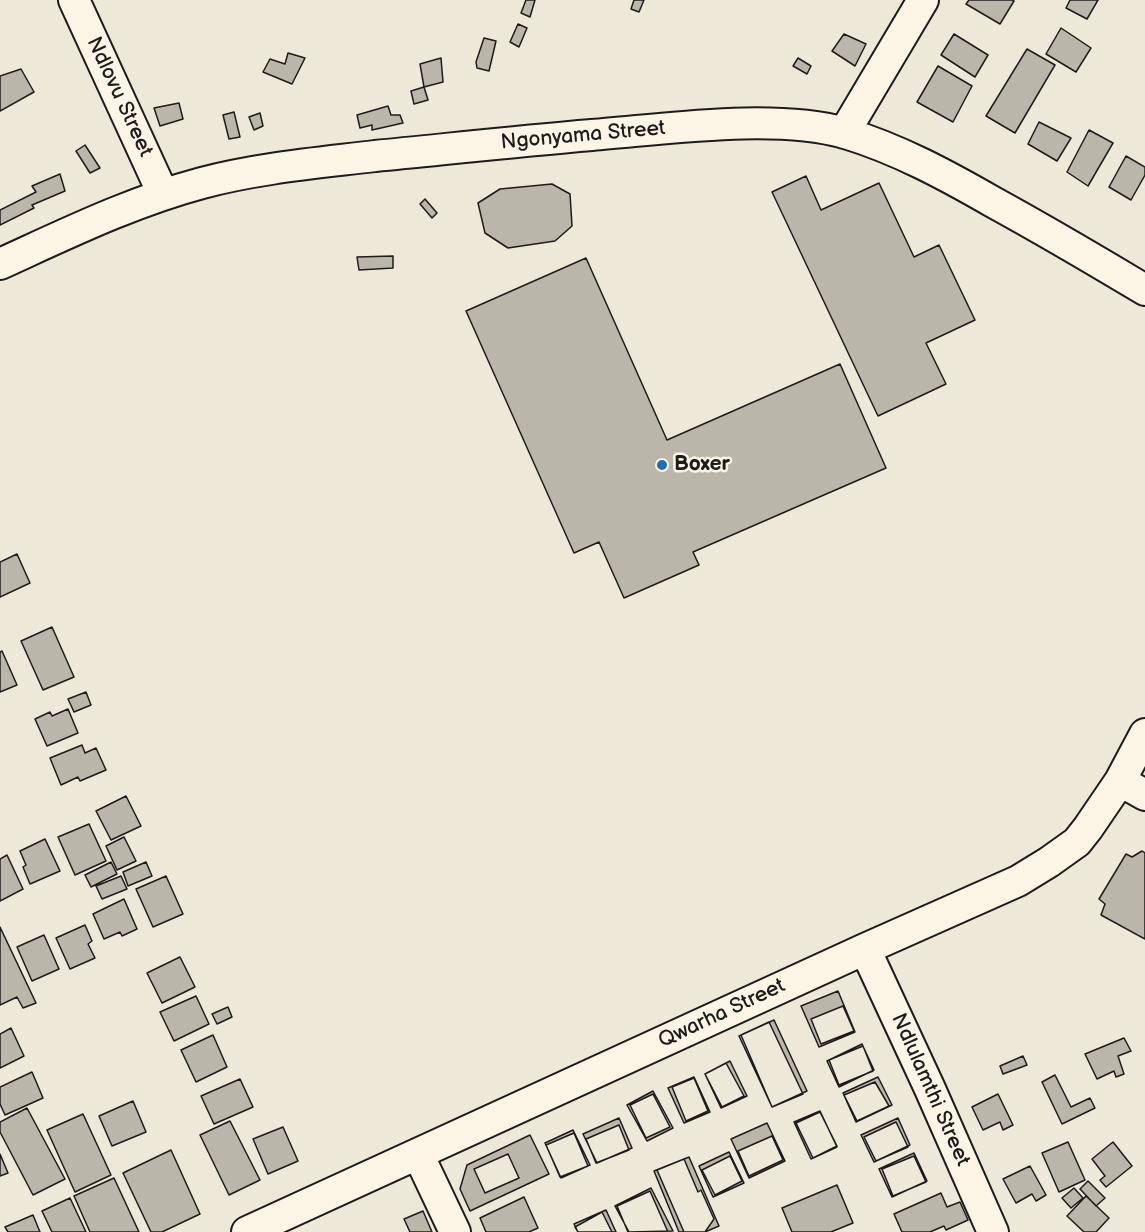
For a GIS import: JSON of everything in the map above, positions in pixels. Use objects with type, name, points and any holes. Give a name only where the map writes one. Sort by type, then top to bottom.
[{"type":"street","name":"Ndlovu Street","points":[[75,0],[163,194]]},
{"type":"street","points":[[844,133],[923,0]]},
{"type":"street","name":"Ngonyama Street","points":[[0,264],[129,206],[206,182],[306,165],[514,141],[729,124],[810,127],[844,133],[893,151],[943,173],[1145,290]]},
{"type":"street","name":"Qwarha Street","points":[[247,1232],[1018,881],[1049,862],[1083,835],[1133,788],[1145,734]]},
{"type":"street","name":"Ndlulamthi Street","points":[[865,949],[938,1106],[993,1232]]},
{"type":"street","points":[[418,1154],[455,1232]]},
{"type":"building","points":[[526,0],[535,0],[530,17],[521,13]]},
{"type":"building","points":[[634,0],[644,0],[639,12],[631,9]]},
{"type":"building","points":[[969,0],[1014,1],[1000,24],[966,4]]},
{"type":"building","points":[[1070,0],[1098,0],[1087,19],[1066,8]]},
{"type":"building","points":[[518,24],[527,28],[519,47],[510,42]]},
{"type":"building","points":[[1061,28],[1091,48],[1076,72],[1046,54]]},
{"type":"building","points":[[844,34],[866,44],[855,66],[832,51]]},
{"type":"building","points":[[954,34],[988,55],[975,77],[941,55]]},
{"type":"building","points":[[484,38],[496,41],[489,71],[477,68],[476,62]]},
{"type":"building","points":[[1027,49],[1055,65],[1015,133],[986,116]]},
{"type":"building","points":[[288,53],[305,58],[292,84],[263,72],[270,59],[285,64]]},
{"type":"building","points":[[441,58],[443,82],[424,87],[420,64]]},
{"type":"building","points":[[798,58],[811,66],[807,74],[793,66]]},
{"type":"building","points":[[938,66],[972,86],[953,122],[917,102]]},
{"type":"building","points":[[21,69],[34,92],[0,111],[0,76]]},
{"type":"building","points":[[424,87],[428,100],[414,104],[411,91]]},
{"type":"building","points":[[179,103],[183,119],[160,126],[154,108]]},
{"type":"building","points":[[388,106],[391,115],[400,115],[403,123],[372,130],[372,125],[360,128],[357,115]]},
{"type":"building","points":[[234,112],[240,137],[229,139],[223,115]]},
{"type":"building","points":[[260,113],[263,126],[254,130],[249,117]]},
{"type":"building","points":[[1039,122],[1071,138],[1057,161],[1028,144]]},
{"type":"building","points":[[1089,130],[1113,143],[1088,186],[1067,172]]},
{"type":"building","points":[[85,145],[100,168],[90,173],[76,151]]},
{"type":"building","points":[[1126,156],[1145,167],[1145,175],[1131,200],[1109,187]]},
{"type":"building","points":[[60,174],[65,191],[32,205],[34,208],[0,225],[0,210],[36,192],[32,186]]},
{"type":"building","points":[[806,176],[821,210],[879,183],[914,257],[939,245],[975,320],[926,343],[946,384],[878,416],[772,192]]},
{"type":"building","points":[[552,184],[570,194],[572,226],[555,241],[508,248],[485,233],[478,203],[500,189]]},
{"type":"building","points":[[425,199],[437,213],[432,218],[420,204]]},
{"type":"building","points":[[393,256],[393,268],[359,270],[357,257]]},
{"type":"building","points":[[586,258],[667,440],[840,364],[886,468],[693,552],[699,565],[624,598],[599,542],[574,553],[466,311]]},
{"type":"building","points":[[17,554],[30,583],[0,597],[0,562]]},
{"type":"building","points":[[52,627],[74,677],[43,690],[21,641]]},
{"type":"building","points":[[2,651],[17,685],[0,692],[0,652]]},
{"type":"building","points":[[86,692],[91,705],[74,712],[68,699]]},
{"type":"building","points":[[68,709],[78,733],[47,746],[35,719],[50,712],[52,716]]},
{"type":"building","points":[[82,745],[85,753],[96,748],[106,770],[80,781],[78,777],[61,785],[50,758]]},
{"type":"building","points":[[126,796],[141,826],[111,840],[96,811]]},
{"type":"building","points":[[89,824],[106,861],[75,875],[58,837]]},
{"type":"building","points":[[124,837],[136,861],[117,870],[106,846]]},
{"type":"building","points":[[45,839],[60,871],[30,884],[20,851]]},
{"type":"building","points":[[1142,851],[1145,853],[1145,939],[1101,915],[1105,904],[1099,899],[1126,854],[1132,857]]},
{"type":"building","points":[[7,855],[23,889],[0,901],[0,859]]},
{"type":"building","points":[[111,862],[117,874],[91,887],[85,875]]},
{"type":"building","points":[[146,862],[152,876],[128,886],[123,872]]},
{"type":"building","points":[[121,876],[127,889],[102,899],[96,886]]},
{"type":"building","points":[[166,876],[183,914],[153,927],[136,889]]},
{"type":"building","points":[[124,899],[137,929],[122,936],[120,932],[104,939],[93,914]]},
{"type":"building","points":[[85,925],[92,941],[88,944],[95,958],[70,969],[56,938]]},
{"type":"building","points":[[0,927],[36,1003],[23,1008],[17,997],[0,1005]]},
{"type":"building","points":[[44,935],[59,969],[32,981],[17,947]]},
{"type":"building","points":[[180,957],[195,987],[162,1003],[147,973]]},
{"type":"building","points":[[838,991],[855,1032],[819,1047],[801,1006]]},
{"type":"building","points":[[196,996],[209,1024],[174,1041],[160,1012]]},
{"type":"building","points":[[843,1006],[854,1031],[821,1044],[811,1019]]},
{"type":"building","points":[[228,1007],[232,1017],[217,1024],[212,1014]]},
{"type":"building","points":[[774,1020],[807,1091],[772,1107],[739,1036]]},
{"type":"building","points":[[769,1022],[803,1094],[772,1107],[741,1035]]},
{"type":"building","points":[[11,1028],[24,1056],[0,1068],[0,1034]]},
{"type":"building","points":[[213,1035],[227,1067],[196,1082],[181,1050]]},
{"type":"building","points":[[1124,1038],[1131,1051],[1118,1056],[1124,1074],[1116,1077],[1114,1071],[1097,1079],[1085,1054]]},
{"type":"building","points":[[862,1044],[874,1070],[839,1087],[827,1061]]},
{"type":"building","points":[[863,1046],[873,1071],[839,1085],[829,1060]]},
{"type":"building","points":[[1023,1056],[1027,1065],[1003,1074],[1000,1066]]},
{"type":"building","points":[[730,1061],[747,1096],[721,1108],[705,1074]]},
{"type":"building","points":[[726,1063],[744,1096],[722,1107],[705,1074]]},
{"type":"building","points":[[32,1072],[43,1098],[5,1115],[0,1104],[0,1087]]},
{"type":"building","points":[[1055,1075],[1071,1107],[1090,1098],[1095,1108],[1062,1124],[1042,1082]]},
{"type":"building","points":[[694,1077],[710,1112],[684,1123],[668,1088]]},
{"type":"building","points":[[878,1077],[892,1105],[856,1122],[843,1093]]},
{"type":"building","points":[[694,1078],[708,1111],[686,1121],[672,1087]]},
{"type":"building","points":[[240,1079],[253,1107],[214,1124],[201,1096]]},
{"type":"building","points":[[875,1082],[889,1106],[857,1121],[844,1095]]},
{"type":"building","points":[[653,1091],[673,1128],[647,1141],[627,1105]]},
{"type":"building","points":[[653,1094],[670,1127],[646,1138],[630,1105]]},
{"type":"building","points":[[998,1094],[1013,1125],[1003,1130],[1000,1122],[983,1130],[972,1107]]},
{"type":"building","points":[[133,1101],[146,1132],[112,1146],[99,1116]]},
{"type":"building","points":[[27,1108],[65,1179],[33,1195],[0,1132],[0,1122]]},
{"type":"building","points":[[820,1111],[837,1147],[811,1159],[794,1122]]},
{"type":"building","points":[[820,1112],[837,1146],[813,1158],[796,1123]]},
{"type":"building","points":[[83,1114],[111,1175],[75,1192],[47,1130]]},
{"type":"building","points":[[619,1118],[632,1148],[597,1163],[583,1134]]},
{"type":"building","points":[[898,1118],[910,1145],[874,1162],[861,1135]]},
{"type":"building","points":[[230,1121],[260,1180],[229,1195],[200,1135]]},
{"type":"building","points":[[896,1122],[908,1147],[876,1161],[864,1137]]},
{"type":"building","points":[[767,1123],[785,1161],[749,1178],[731,1139]]},
{"type":"building","points":[[619,1125],[629,1150],[596,1163],[586,1139]]},
{"type":"building","points":[[283,1127],[298,1161],[268,1174],[253,1139]]},
{"type":"building","points":[[573,1130],[590,1165],[561,1178],[545,1143]]},
{"type":"building","points":[[574,1133],[588,1166],[560,1177],[546,1145]]},
{"type":"building","points":[[530,1135],[549,1174],[470,1211],[460,1189],[467,1165]]},
{"type":"building","points":[[772,1136],[783,1160],[749,1176],[738,1151]]},
{"type":"building","points":[[1068,1142],[1085,1180],[1059,1192],[1042,1153]]},
{"type":"building","points":[[1113,1142],[1132,1166],[1106,1187],[1100,1180],[1105,1176],[1092,1159]]},
{"type":"building","points":[[171,1150],[200,1214],[162,1232],[151,1232],[123,1173]]},
{"type":"building","points":[[729,1152],[744,1183],[713,1197],[699,1166]]},
{"type":"building","points":[[914,1153],[927,1181],[892,1197],[879,1169]]},
{"type":"building","points":[[0,1154],[8,1173],[0,1176]]},
{"type":"building","points":[[508,1154],[519,1178],[485,1193],[474,1169]]},
{"type":"building","points":[[730,1156],[742,1181],[715,1195],[702,1170]]},
{"type":"building","points":[[914,1156],[926,1182],[893,1196],[882,1169]]},
{"type":"building","points":[[689,1157],[719,1226],[705,1232],[684,1232],[657,1170]]},
{"type":"building","points":[[684,1159],[698,1192],[701,1190],[714,1219],[705,1232],[679,1232],[654,1171]]},
{"type":"building","points":[[1030,1166],[1046,1195],[1036,1201],[1032,1194],[1016,1203],[1003,1179]]},
{"type":"building","points":[[114,1178],[139,1232],[90,1232],[74,1196]]},
{"type":"building","points":[[1088,1181],[1105,1198],[1096,1206],[1080,1189]]},
{"type":"building","points":[[837,1185],[853,1223],[831,1232],[792,1232],[782,1208]]},
{"type":"building","points":[[651,1188],[673,1231],[629,1232],[615,1206]]},
{"type":"building","points":[[1074,1188],[1083,1198],[1071,1208],[1062,1198]]},
{"type":"building","points":[[650,1191],[668,1232],[628,1232],[617,1206]]},
{"type":"building","points":[[941,1193],[947,1207],[960,1202],[968,1220],[946,1230],[944,1226],[930,1232],[902,1232],[894,1214]]},
{"type":"building","points":[[1086,1196],[1109,1218],[1096,1232],[1084,1232],[1067,1216]]},
{"type":"building","points":[[524,1197],[538,1228],[529,1232],[486,1232],[480,1218]]},
{"type":"building","points":[[70,1198],[86,1232],[52,1232],[42,1211]]},
{"type":"building","points":[[606,1210],[616,1232],[578,1232],[574,1224]]},
{"type":"building","points":[[423,1211],[432,1232],[410,1232],[404,1219]]},
{"type":"building","points":[[602,1212],[612,1232],[578,1232],[575,1227]]},
{"type":"building","points":[[33,1215],[40,1232],[8,1232],[5,1227]]},
{"type":"place","name":"Boxer","points":[[662,465]]}]
